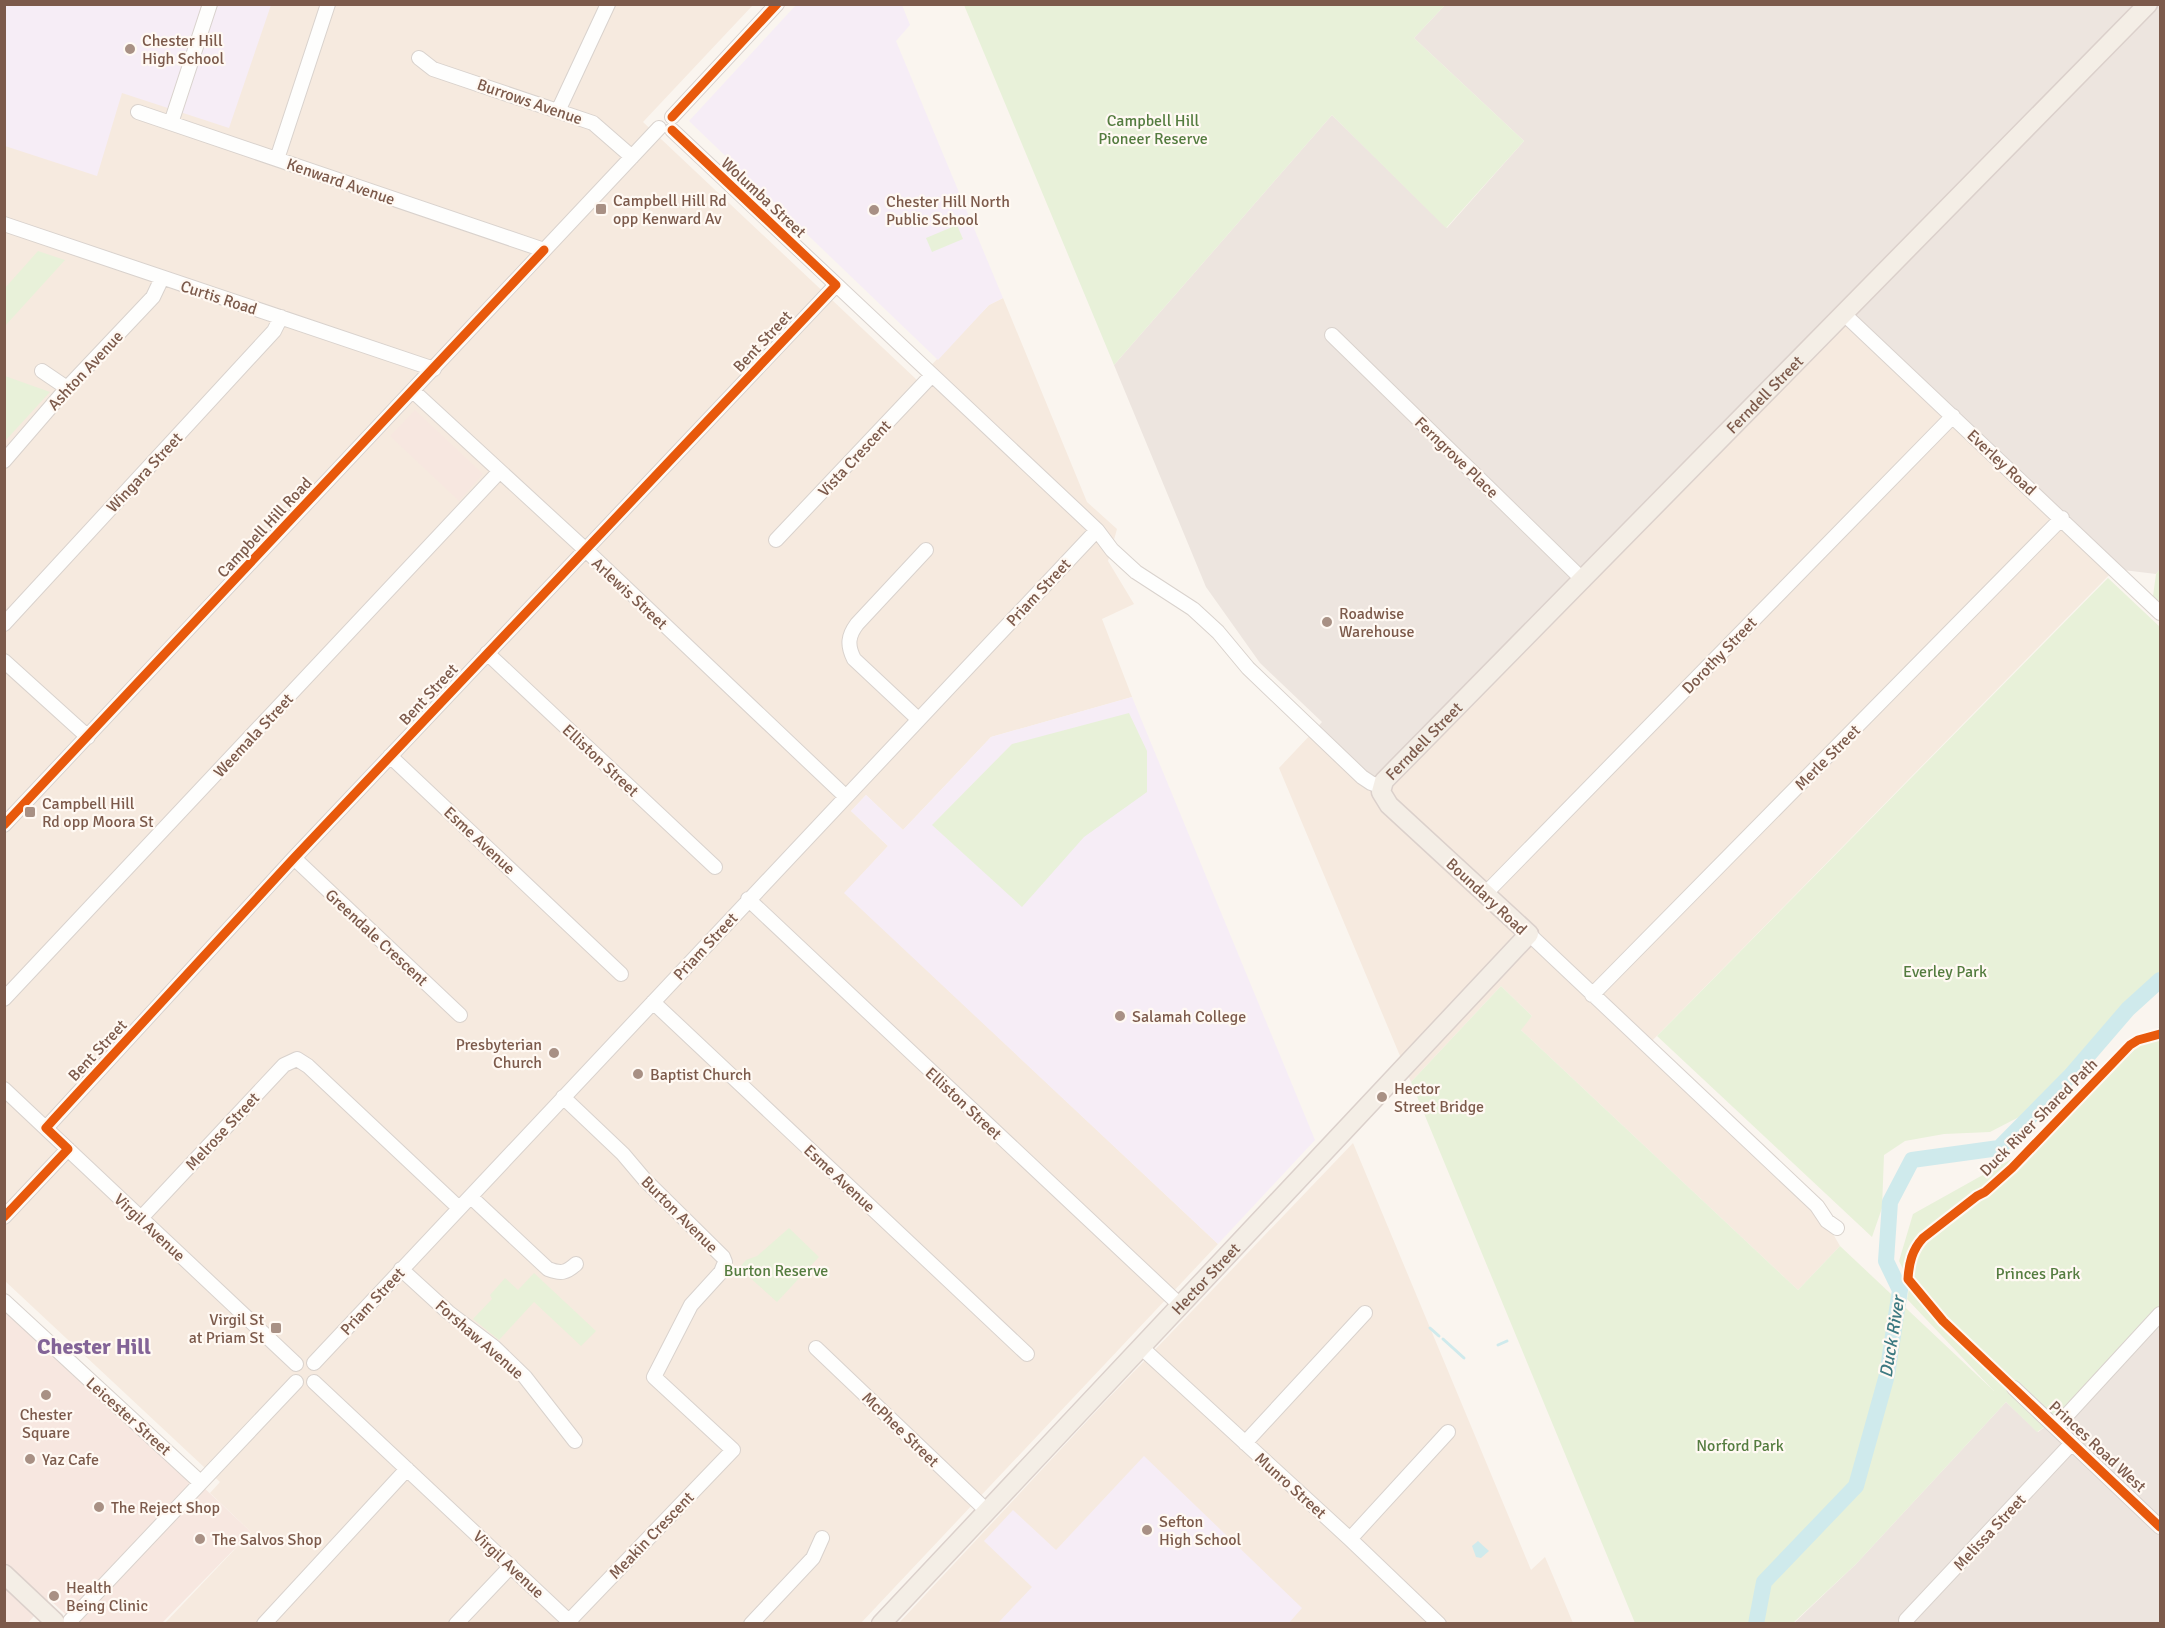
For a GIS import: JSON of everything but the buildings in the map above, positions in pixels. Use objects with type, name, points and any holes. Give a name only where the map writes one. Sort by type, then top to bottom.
[{"type":"main road","name":"Ferndell Street","points":[[1382,787],[1390,774],[2148,4]]},
{"type":"main road","name":"Boundary Road","points":[[1382,787],[1383,798],[1389,805],[1529,934]]},
{"type":"main road","name":"Hector Street","points":[[882,1623],[1529,934]]},
{"type":"main road","points":[[4,1574],[63,1623]]},
{"type":"street","points":[[171,123],[210,4]]},
{"type":"street","points":[[277,159],[328,4]]},
{"type":"street","points":[[558,111],[608,4]]},
{"type":"street","name":"Campbell Hill Road","points":[[4,825],[434,369],[544,249],[632,157],[668,125],[777,4]]},
{"type":"street","name":"Burrows Avenue","points":[[419,58],[433,69],[593,123],[632,157]]},
{"type":"street","name":"Kenward Avenue","points":[[138,112],[544,249]]},
{"type":"street","name":"Wolumba Street","points":[[668,125],[1097,530],[1112,550],[1136,572]]},
{"type":"street","name":"Curtis Road","points":[[4,224],[434,369]]},
{"type":"street","name":"Ashton Avenue","points":[[4,461],[67,388],[153,297],[162,278]]},
{"type":"street","name":"Bent Street","points":[[46,1128],[294,858],[836,285]]},
{"type":"street","name":"Everley Road","points":[[1843,313],[2160,612]]},
{"type":"street","name":"Wingara Street","points":[[4,624],[274,331],[281,317]]},
{"type":"street","name":"Ferngrove Place","points":[[1332,335],[1582,579]]},
{"type":"street","points":[[42,371],[67,388]]},
{"type":"street","name":"Vista Crescent","points":[[776,540],[932,375]]},
{"type":"street","name":"Arlewis Street","points":[[413,391],[586,550],[845,796]]},
{"type":"street","name":"Dorothy Street","points":[[1485,894],[1953,416]]},
{"type":"street","name":"Weemala Street","points":[[4,999],[500,471]]},
{"type":"street","name":"Merle Street","points":[[1592,995],[2062,518]]},
{"type":"street","name":"Priam Street","points":[[314,1363],[1097,530]]},
{"type":"street","points":[[918,719],[855,659],[848,642],[857,624],[926,550]]},
{"type":"street","name":"Boundary Road","points":[[1136,572],[1193,609],[1218,632],[1248,668],[1362,777],[1382,787]]},
{"type":"street","name":"Elliston Street","points":[[487,653],[715,867]]},
{"type":"street","points":[[4,660],[88,737]]},
{"type":"street","name":"Esme Avenue","points":[[390,756],[621,974]]},
{"type":"street","name":"Greendale Crescent","points":[[294,858],[460,1015]]},
{"type":"street","name":"Elliston Street","points":[[748,899],[1181,1306]]},
{"type":"street","name":"Boundary Road","points":[[1529,934],[1817,1206],[1827,1221],[1837,1228]]},
{"type":"street","name":"Esme Avenue","points":[[653,1002],[1027,1354]]},
{"type":"street","name":"Melrose Street","points":[[141,1218],[284,1065],[297,1059],[308,1066],[459,1208]]},
{"type":"street","name":"Virgil Avenue","points":[[4,1089],[296,1364]]},
{"type":"street","name":"Burton Avenue","points":[[563,1097],[623,1154],[645,1180],[723,1257],[725,1262],[721,1272],[691,1305],[654,1377],[733,1449]]},
{"type":"street","points":[[4,1217],[68,1149]]},
{"type":"street","points":[[471,1197],[548,1269],[555,1272],[566,1272],[576,1264]]},
{"type":"street","name":"Forshaw Avenue","points":[[401,1269],[448,1312],[494,1347],[525,1377],[575,1442]]},
{"type":"street","name":"Leicester Street","points":[[4,1301],[200,1482]]},
{"type":"street","points":[[1245,1443],[1365,1313]]},
{"type":"street","points":[[2056,1427],[2160,1314]]},
{"type":"street","name":"McPhee Street","points":[[816,1348],[987,1511]]},
{"type":"street","name":"Munro Street","points":[[1142,1348],[1439,1623]]},
{"type":"street","points":[[306,1360],[314,1363],[318,1371],[314,1382],[307,1386],[296,1382],[292,1372],[296,1364],[306,1360]]},
{"type":"street","points":[[63,1623],[296,1382]]},
{"type":"street","name":"Virgil Avenue","points":[[314,1382],[571,1622]]},
{"type":"street","name":"Princes Road West","points":[[2014,1388],[2160,1527]]},
{"type":"street","points":[[1350,1539],[1448,1432]]},
{"type":"street","name":"Melissa Street","points":[[1906,1620],[2073,1443]]},
{"type":"street","name":"Meakin Crescent","points":[[571,1622],[733,1449]]},
{"type":"street","points":[[264,1623],[407,1469]]},
{"type":"street","points":[[751,1623],[813,1557],[822,1538]]},
{"type":"street","points":[[456,1623],[511,1566]]},
{"type":"shaded area","points":[[4,5],[753,5],[643,122],[917,380],[989,305],[1003,298],[1087,502],[1117,529],[1108,561],[1134,604],[1102,619],[1132,697],[991,737],[903,830],[866,795],[851,811],[888,846],[845,893],[1218,1244],[861,1623],[165,1623],[251,1532],[210,1493],[220,1482],[5,1281]]},
{"type":"shaded area","name":"Chester Hill High School","points":[[5,5],[271,5],[229,128],[122,93],[97,176],[5,146]]},
{"type":"shaded area","name":"Chester Hill North Public School","points":[[796,5],[902,5],[910,25],[896,41],[1003,298],[989,305],[938,360],[689,121]]},
{"type":"shaded area","points":[[1445,5],[2160,5],[2160,569],[2156,574],[2115,569],[1843,313],[1382,787],[1313,732],[1322,722],[1260,663],[1206,587],[1114,365],[1332,115],[1447,228],[1524,141],[1414,38]]},
{"type":"shaded area","points":[[1843,313],[2115,569],[1647,1046],[1817,1206],[1840,1246],[1798,1290],[1520,1029],[1532,1016],[1501,986],[1411,1082],[1279,768],[1313,732]]},
{"type":"shaded area","points":[[415,410],[483,474],[459,501],[390,436]]},
{"type":"shaded area","name":"Salamah College","points":[[1132,697],[1315,1140],[1218,1244],[844,893],[888,846],[851,811],[866,795],[903,830],[991,737]]},
{"type":"shaded area","points":[[1353,1143],[1531,1570],[1545,1557],[1573,1623],[898,1624],[1102,1405]]},
{"type":"shaded area","points":[[5,1301],[251,1532],[162,1623],[75,1623],[49,1599],[28,1623],[5,1623]]},
{"type":"shaded area","points":[[2160,1307],[2160,1623],[1793,1624],[1856,1564],[2006,1402],[2038,1432],[2062,1415]]},
{"type":"shaded area","name":"Sefton High School","points":[[1144,1456],[1302,1608],[1288,1624],[998,1623],[1032,1587],[984,1541],[1013,1510],[1056,1550]]},
{"type":"green space","name":"Campbell Hill Pioneer Reserve","points":[[964,5],[1445,5],[1414,38],[1524,141],[1446,228],[1332,115],[1114,365]]},
{"type":"green space","points":[[957,225],[963,239],[932,252],[926,238]]},
{"type":"green space","points":[[38,251],[65,260],[5,326],[5,288]]},
{"type":"green space","points":[[4,376],[50,392],[5,441]]},
{"type":"green space","points":[[2160,569],[2160,603],[2153,596],[2156,574]]},
{"type":"green space","name":"Everley Park","points":[[2108,578],[2160,627],[2160,983],[2158,990],[2114,1020],[2081,1068],[2075,1065],[2054,1099],[1990,1132],[1944,1134],[1905,1141],[1884,1155],[1882,1208],[1872,1237],[1657,1036]]},
{"type":"green space","points":[[1129,713],[1147,751],[1147,792],[1084,837],[1022,907],[932,825],[1012,744]]},
{"type":"green space","name":"Norford Park","points":[[1501,986],[1532,1016],[1521,1030],[1798,1290],[1840,1246],[1994,1391],[1907,1299],[1910,1283],[1899,1261],[1913,1214],[2024,1152],[2160,1026],[2160,1307],[2062,1415],[2037,1432],[2006,1402],[1856,1564],[1793,1623],[1635,1623],[1411,1082]]},
{"type":"green space","name":"Burton Reserve","points":[[789,1228],[819,1257],[777,1302],[739,1268],[746,1260],[757,1256]]},
{"type":"green space","points":[[534,1273],[596,1331],[581,1346],[534,1302],[499,1340],[473,1319],[492,1299],[490,1295],[505,1278],[518,1290]]},
{"type":"water","points":[[1478,1541],[1489,1551],[1481,1558],[1476,1557],[1472,1546]]},
{"type":"waterway","name":"Duck River","points":[[1756,1624],[1764,1582],[1856,1486],[1887,1375],[1900,1290],[1886,1261],[1890,1202],[1912,1160],[1999,1148],[2072,1074],[2128,1009],[2160,980]]},
{"type":"waterway","points":[[1430,1328],[1439,1336]]},
{"type":"waterway","points":[[1443,1339],[1464,1358]]},
{"type":"waterway","points":[[1498,1345],[1507,1341]]},
{"type":"cycle path","points":[[672,117],[777,4]]},
{"type":"cycle path","points":[[4,1217],[68,1149],[46,1128],[54,1119],[294,858],[836,285],[672,130]]},
{"type":"cycle path","points":[[4,825],[544,250]]},
{"type":"cycle path","name":"Duck River Shared Path","points":[[2160,1034],[2138,1040],[2130,1045],[2012,1168],[1985,1192],[1923,1238],[1912,1257],[1908,1279],[1943,1321],[2160,1527]]},
{"type":"place","name":"Chester Hill High School","points":[[130,49]]},
{"type":"place","name":"Campbell Hill Rd opp Kenward Av","points":[[601,209]]},
{"type":"place","name":"Chester Hill North Public School","points":[[874,210]]},
{"type":"place","name":"Roadwise Warehouse","points":[[1327,622]]},
{"type":"place","name":"Campbell Hill Rd opp Moora St","points":[[30,812]]},
{"type":"place","name":"Salamah College","points":[[1120,1016]]},
{"type":"place","name":"Presbyterian Church","points":[[554,1053]]},
{"type":"place","name":"Baptist Church","points":[[638,1074]]},
{"type":"place","name":"Hector Street Bridge","points":[[1382,1097]]},
{"type":"place","name":"Virgil St at Priam St","points":[[276,1328]]},
{"type":"place","name":"Chester Square","points":[[46,1395]]},
{"type":"place","name":"Yaz Cafe","points":[[30,1459]]},
{"type":"place","name":"The Reject Shop","points":[[99,1507]]},
{"type":"place","name":"Sefton High School","points":[[1147,1530]]},
{"type":"place","name":"The Salvos Shop","points":[[200,1539]]},
{"type":"place","name":"Health Being Clinic","points":[[54,1596]]},
{"type":"district","name":"Chester Hill","points":[[94,1346]]},
{"type":"park label","name":"Princes Park","points":[[2038,1273]]}]
